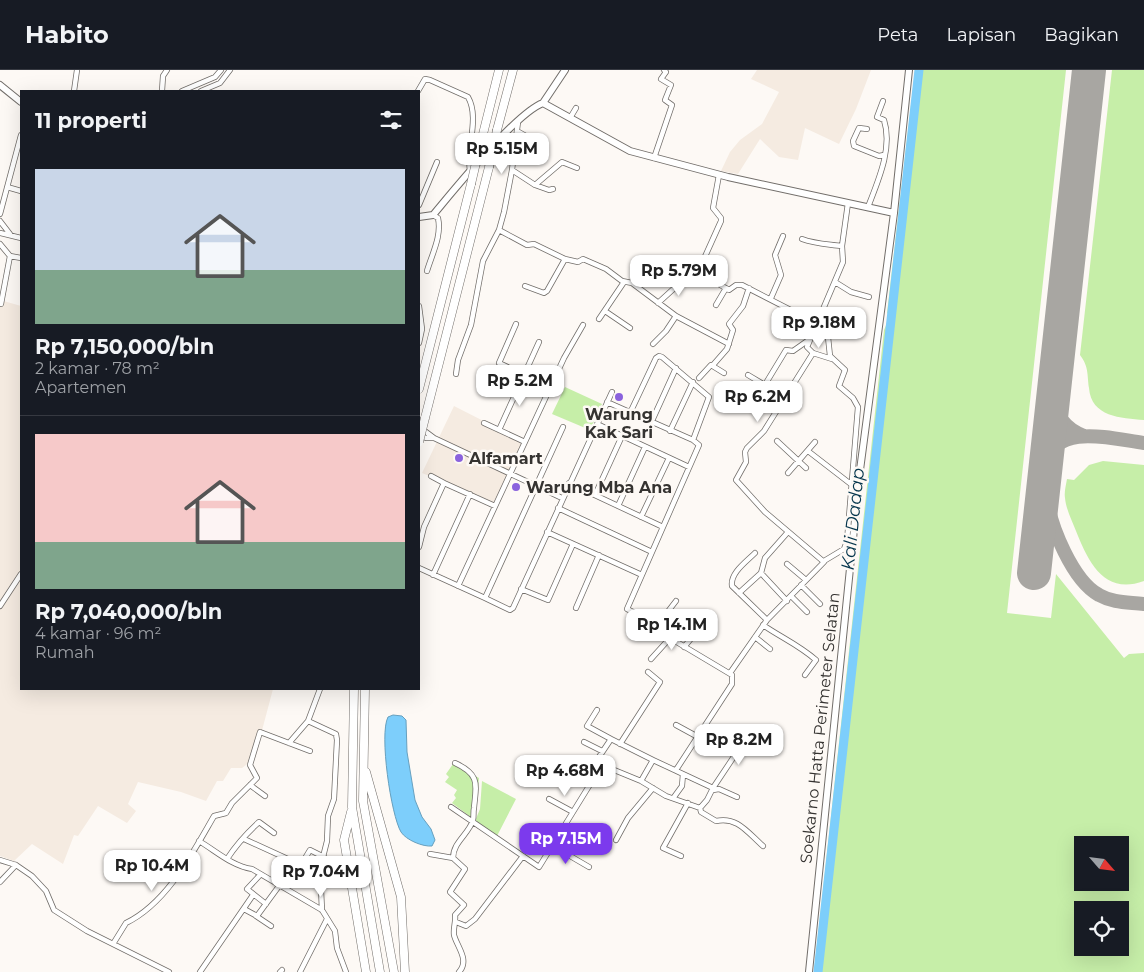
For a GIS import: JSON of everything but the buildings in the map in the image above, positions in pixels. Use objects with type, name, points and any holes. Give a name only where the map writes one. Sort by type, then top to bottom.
[{"type":"highway","points":[[420,385],[499,70]]},
{"type":"highway","points":[[420,438],[512,70]]},
{"type":"highway","points":[[354,690],[352,808],[380,972]]},
{"type":"highway","points":[[365,690],[363,801],[394,972]]},
{"type":"highway","points":[[363,765],[401,897],[404,972]]},
{"type":"highway","points":[[352,808],[344,840],[366,972]]},
{"type":"main road","points":[[420,217],[432,215],[518,122],[534,107],[543,103],[565,70]]},
{"type":"main road","name":"Soekarno Hatta Perimeter Selatan","points":[[809,972],[860,470],[894,213],[908,70]]},
{"type":"main road","points":[[0,85],[20,101]]},
{"type":"main road","points":[[543,103],[630,151],[719,175],[894,213]]},
{"type":"street","points":[[74,90],[77,70]]},
{"type":"street","points":[[162,90],[163,76],[167,70]]},
{"type":"street","points":[[203,90],[220,83],[225,79],[230,70]]},
{"type":"street","points":[[654,158],[672,104],[665,100],[671,85],[661,80],[666,72],[664,70]]},
{"type":"street","points":[[184,90],[215,77],[220,72],[225,79]]},
{"type":"street","points":[[419,90],[425,79],[468,97],[472,108],[468,156],[470,172]]},
{"type":"street","points":[[868,207],[879,179],[888,131],[884,120],[877,117],[883,101]]},
{"type":"street","points":[[570,118],[576,108]]},
{"type":"street","points":[[456,374],[458,360],[471,325],[483,261],[499,230],[512,170],[518,122]]},
{"type":"street","points":[[867,129],[859,128],[853,141],[854,146],[878,156],[884,155]]},
{"type":"street","points":[[518,132],[535,141]]},
{"type":"street","points":[[0,214],[20,139]]},
{"type":"street","points":[[16,153],[20,154]]},
{"type":"street","points":[[420,203],[438,162]]},
{"type":"street","points":[[535,185],[562,162],[577,168]]},
{"type":"street","points":[[512,170],[535,185],[549,190],[553,189]]},
{"type":"street","points":[[694,281],[721,221],[721,218],[713,208],[719,175]]},
{"type":"street","points":[[7,187],[20,191]]},
{"type":"street","points":[[833,359],[807,349],[816,323],[843,262],[842,246],[848,203]]},
{"type":"street","points":[[427,271],[436,247],[438,233],[438,218],[432,215]]},
{"type":"street","points":[[0,221],[10,235]]},
{"type":"street","points":[[499,230],[527,245],[534,244],[565,259],[589,261],[624,282],[632,283],[676,316],[729,344]]},
{"type":"street","points":[[20,238],[1,233],[0,243],[10,256],[20,258]]},
{"type":"street","points":[[771,298],[781,275],[775,254],[783,236]]},
{"type":"street","points":[[802,239],[814,244],[821,242],[842,246]]},
{"type":"street","points":[[1,304],[10,256]]},
{"type":"street","points":[[525,286],[544,293],[547,291],[565,259]]},
{"type":"street","points":[[675,263],[698,273]]},
{"type":"street","points":[[658,303],[680,283],[687,284],[694,281],[704,284],[715,282],[729,290],[738,284],[771,298],[816,323]]},
{"type":"street","points":[[599,319],[624,282]]},
{"type":"street","points":[[835,282],[851,292],[869,297]]},
{"type":"street","points":[[716,305],[726,288]]},
{"type":"street","points":[[699,378],[713,365],[729,344],[733,330],[729,324],[743,306],[749,288]]},
{"type":"street","points":[[605,311],[630,328]]},
{"type":"street","points":[[420,314],[422,329],[420,338]]},
{"type":"street","points":[[653,344],[666,331],[676,316]]},
{"type":"street","points":[[516,324],[499,363],[523,376],[550,387]]},
{"type":"street","points":[[458,586],[550,387],[583,325]]},
{"type":"street","points":[[730,673],[767,620],[824,561],[846,546],[858,407],[853,398],[839,386],[845,370],[828,352],[828,337],[814,329]]},
{"type":"street","points":[[748,375],[763,384],[766,383],[786,350],[794,352],[810,339]]},
{"type":"street","points":[[499,430],[539,342]]},
{"type":"street","points":[[814,353],[764,431],[747,448],[745,452],[746,462],[736,480],[788,532],[824,561]]},
{"type":"street","points":[[630,412],[656,358],[659,356],[693,382],[710,400],[693,440]]},
{"type":"street","points":[[713,365],[724,373]]},
{"type":"street","points":[[651,423],[676,368]]},
{"type":"street","points":[[670,431],[693,382]]},
{"type":"street","points":[[420,568],[512,609],[612,392]]},
{"type":"street","points":[[607,402],[693,440],[699,445],[627,609],[645,618],[670,638],[730,673],[732,676],[732,684],[676,770]]},
{"type":"street","points":[[484,423],[525,442]]},
{"type":"street","points":[[597,424],[689,467]]},
{"type":"street","points":[[485,598],[563,427]]},
{"type":"street","points":[[420,429],[434,438],[562,498]]},
{"type":"street","points":[[420,435],[426,438],[434,438]]},
{"type":"street","points":[[595,495],[622,436]]},
{"type":"street","points":[[777,441],[806,468]]},
{"type":"street","points":[[788,473],[815,442]]},
{"type":"street","points":[[618,506],[645,447]]},
{"type":"street","points":[[808,451],[852,486]]},
{"type":"street","points":[[642,517],[669,458]]},
{"type":"street","points":[[430,476],[495,506]]},
{"type":"street","points":[[420,543],[424,527],[444,482]]},
{"type":"street","points":[[569,483],[663,527]]},
{"type":"street","points":[[433,575],[470,494]]},
{"type":"street","points":[[558,508],[652,552]]},
{"type":"street","points":[[547,532],[642,574]]},
{"type":"street","points":[[739,593],[761,573],[767,555],[788,532]]},
{"type":"street","points":[[521,590],[548,600],[574,544]]},
{"type":"street","points":[[755,553],[732,579],[732,586],[767,620]]},
{"type":"street","points":[[576,608],[599,555]]},
{"type":"street","points":[[787,564],[806,580]]},
{"type":"street","points":[[761,573],[786,601]]},
{"type":"street","points":[[0,606],[20,576]]},
{"type":"street","points":[[801,585],[820,604]]},
{"type":"street","points":[[792,596],[807,612]]},
{"type":"street","points":[[656,627],[676,601]]},
{"type":"street","points":[[763,626],[790,644],[798,644],[816,660],[805,675]]},
{"type":"street","points":[[684,647],[694,635]]},
{"type":"street","points":[[755,637],[770,650]]},
{"type":"street","points":[[651,659],[670,638]]},
{"type":"street","points":[[620,744],[660,682],[648,672]]},
{"type":"street","points":[[289,743],[308,721],[320,690]]},
{"type":"street","points":[[597,710],[587,726],[713,789],[719,789],[737,797]]},
{"type":"street","points":[[308,721],[330,729],[336,734],[338,740],[334,799],[328,816],[324,857],[320,870],[322,910],[336,931],[336,948],[346,972]]},
{"type":"street","points":[[676,725],[698,737]]},
{"type":"street","points":[[114,944],[126,923],[133,921],[155,904],[214,816],[226,812],[258,776],[250,765],[260,732],[310,751]]},
{"type":"street","points":[[700,808],[749,734]]},
{"type":"street","points":[[612,739],[597,760],[602,765],[641,781],[666,796],[674,797],[700,808],[701,812],[716,821],[726,819],[733,821],[763,846]]},
{"type":"street","points":[[584,742],[602,751]]},
{"type":"street","points":[[641,781],[653,760]]},
{"type":"street","points":[[453,858],[458,843],[473,821],[477,785],[465,768],[455,763]]},
{"type":"street","points":[[451,808],[540,867],[602,765]]},
{"type":"street","points":[[674,797],[682,786],[683,774]]},
{"type":"street","points":[[250,785],[265,796]]},
{"type":"street","points":[[616,840],[628,818],[652,788]]},
{"type":"street","points":[[549,799],[574,812]]},
{"type":"street","points":[[681,856],[663,848],[688,803]]},
{"type":"street","points":[[227,859],[239,842],[259,822],[274,833]]},
{"type":"street","points":[[244,839],[301,865],[310,850],[324,857]]},
{"type":"street","points":[[199,841],[227,859],[260,875],[322,910]]},
{"type":"street","points":[[553,846],[589,868]]},
{"type":"street","points":[[430,854],[453,858],[464,869],[450,892],[464,905],[455,915],[456,922],[454,926],[454,935],[463,958],[463,968],[459,972]]},
{"type":"street","points":[[456,922],[466,926],[475,919],[523,856]]},
{"type":"street","points":[[0,860],[16,865],[32,876],[46,891],[54,910],[169,972]]},
{"type":"street","points":[[0,882],[16,865]]},
{"type":"street","points":[[260,875],[248,886],[253,895],[266,904]]},
{"type":"street","points":[[256,916],[279,886]]},
{"type":"street","points":[[200,972],[253,895]]},
{"type":"street","points":[[244,909],[271,926]]},
{"type":"street","points":[[300,972],[327,920]]},
{"type":"shaded area","points":[[757,70],[871,70],[856,109],[839,144],[805,128],[798,160],[779,157],[760,139],[738,174],[721,171],[730,152],[740,140],[762,124],[779,92],[751,79]]},
{"type":"shaded area","points":[[0,300],[20,306],[20,690],[273,690],[260,738],[250,762],[242,768],[231,768],[223,781],[217,781],[206,801],[181,792],[138,782],[128,804],[136,811],[127,823],[98,806],[78,836],[74,835],[63,864],[32,844],[14,861],[0,856]]},
{"type":"shaded area","points":[[454,406],[525,442],[497,504],[422,473]]},
{"type":"green space","points":[[915,70],[1066,70],[1007,613],[1051,618],[1056,574],[1124,658],[1129,654],[1144,653],[1144,972],[814,972],[884,330],[890,316],[887,313]]},
{"type":"green space","points":[[1112,70],[1144,70],[1144,420],[1117,417],[1101,410],[1095,405],[1091,398],[1086,367],[1080,355]]},
{"type":"green space","points":[[565,387],[602,404],[590,430],[552,414]]},
{"type":"green space","points":[[1103,461],[1144,465],[1144,581],[1118,584],[1108,580],[1100,573],[1086,554],[1068,511],[1065,496],[1067,479],[1074,480],[1089,465]]},
{"type":"green space","points":[[453,764],[479,778],[476,809],[472,818],[452,803],[456,798],[454,795],[457,790],[445,782],[449,777],[446,774]]},
{"type":"green space","points":[[482,781],[516,799],[497,836],[475,821],[480,809]]},
{"type":"water","points":[[393,715],[402,716],[406,720],[407,752],[415,800],[422,817],[431,829],[435,840],[432,846],[420,844],[407,838],[401,832],[397,823],[387,774],[385,740],[388,717]]},
{"type":"waterway","name":"Kali Dadap","points":[[818,972],[919,70]]},
{"type":"taxiway","points":[[1053,396],[1056,410],[1062,421],[1071,430],[1084,436]]},
{"type":"taxiway","points":[[1045,464],[1051,451],[1060,442],[1073,438],[1087,436],[1102,437],[1144,443]]},
{"type":"taxiway","points":[[1045,467],[1046,494],[1053,523],[1064,552],[1080,578],[1089,588],[1104,598],[1144,604]]},
{"type":"runway","points":[[1034,573],[1089,70]]},
{"type":"place","name":"Warung Kak Sari","points":[[619,397]]},
{"type":"place","name":"Alfamart","points":[[459,458]]},
{"type":"place","name":"Warung Mba Ana","points":[[516,487]]}]
